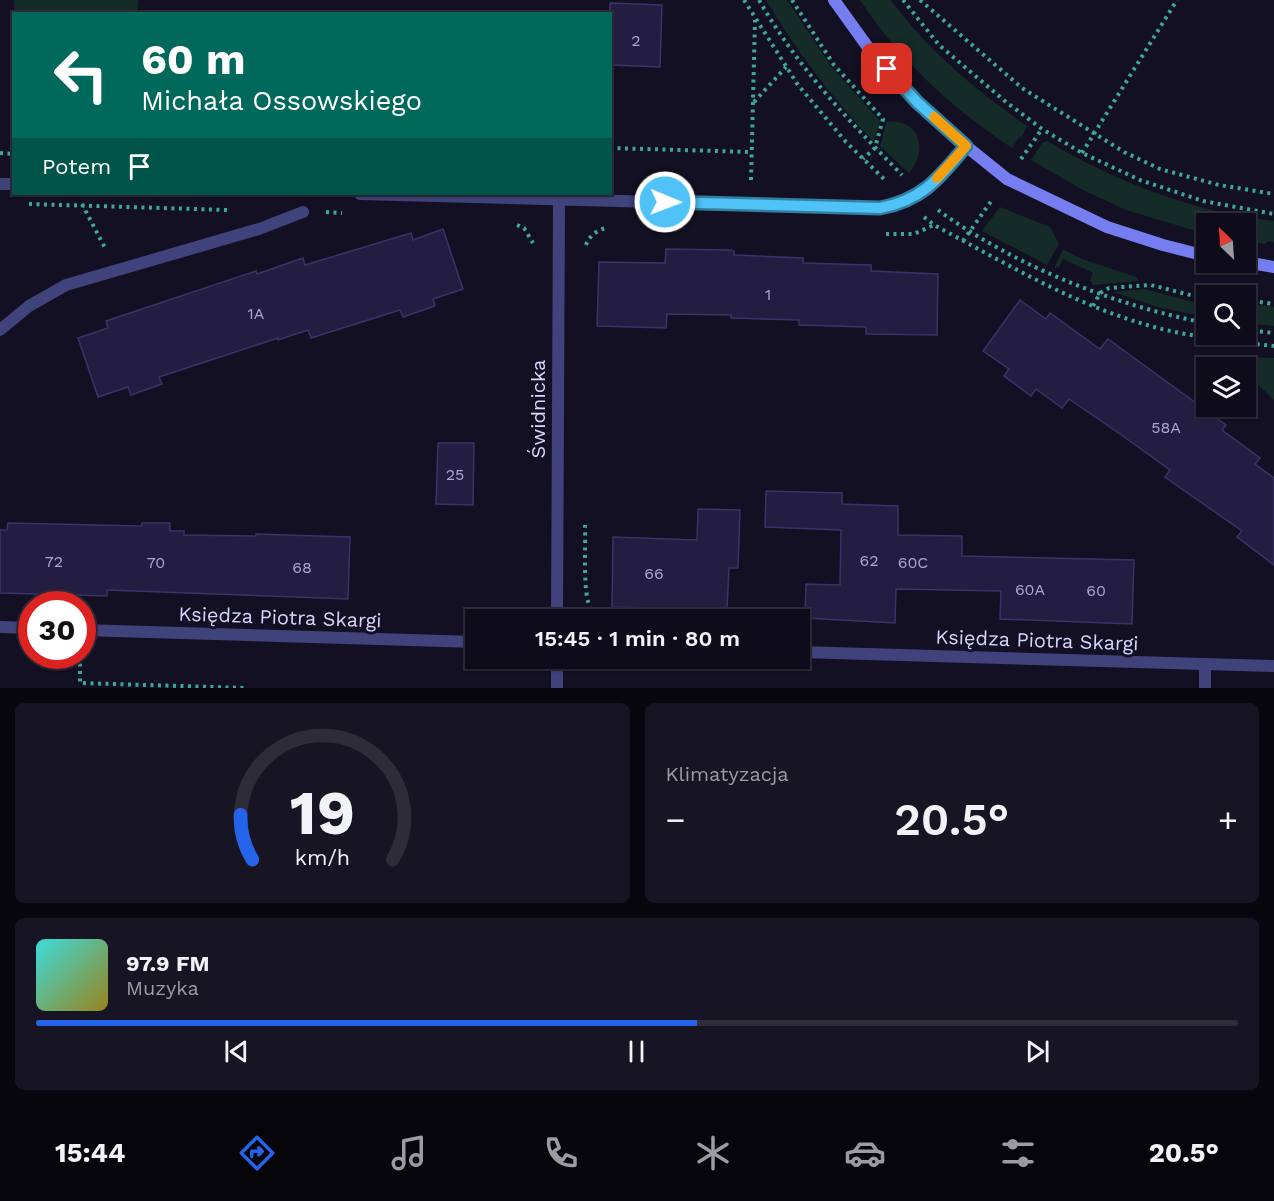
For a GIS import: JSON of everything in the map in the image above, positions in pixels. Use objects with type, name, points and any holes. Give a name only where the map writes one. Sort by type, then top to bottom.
[{"type":"street","points":[[834,0],[872,53],[917,102],[1007,179],[1107,227],[1196,253]]},
{"type":"street","points":[[400,195],[880,208],[921,194],[966,146]]},
{"type":"street","name":"Świdnicka","points":[[557,609],[559,199]]},
{"type":"street","points":[[0,330],[29,306],[66,285],[258,229],[303,212]]},
{"type":"street","points":[[1256,264],[1274,267]]},
{"type":"street","points":[[0,627],[18,628]]},
{"type":"street","name":"Księdza Piotra Skargi","points":[[96,630],[465,642]]},
{"type":"street","name":"Księdza Piotra Skargi","points":[[810,652],[1274,666]]},
{"type":"street","points":[[1205,664],[1205,688]]},
{"type":"street","points":[[557,669],[557,688]]},
{"type":"path","points":[[744,0],[798,84],[863,159],[934,225],[1041,284],[1093,306],[1166,330],[1274,346]]},
{"type":"path","points":[[792,0],[834,65],[883,119],[875,148],[863,159]]},
{"type":"path","points":[[903,0],[939,45],[964,67],[1042,129],[1082,153],[1140,180],[1193,197],[1274,214]]},
{"type":"path","points":[[920,0],[1022,87],[1124,152],[1160,169],[1219,185],[1274,194]]},
{"type":"path","points":[[1082,153],[1177,0]]},
{"type":"path","points":[[751,204],[755,19]]},
{"type":"path","points":[[753,103],[786,67]]},
{"type":"path","points":[[612,148],[752,152]]},
{"type":"path","points":[[24,204],[232,210]]},
{"type":"path","points":[[82,204],[117,270]]},
{"type":"path","points":[[303,212],[349,213]]},
{"type":"path","points":[[509,221],[524,228],[533,242],[533,254]]},
{"type":"path","points":[[874,234],[914,234],[934,225]]},
{"type":"path","points":[[583,253],[587,239],[599,229],[614,227]]},
{"type":"path","points":[[1093,306],[1100,293],[1109,288],[1150,285],[1196,296]]},
{"type":"path","points":[[1256,302],[1274,304]]},
{"type":"path","points":[[1256,331],[1274,333]]},
{"type":"path","points":[[585,520],[586,590],[590,609]]},
{"type":"path","points":[[531,609],[533,605]]},
{"type":"path","points":[[80,669],[80,683],[246,688]]},
{"type":"green space","points":[[14,0],[138,0],[137,12],[14,12]]},
{"type":"green space","points":[[766,0],[787,0],[831,66],[880,121],[874,142],[816,74]]},
{"type":"green space","points":[[860,0],[891,0],[920,36],[954,69],[1027,126],[1022,137],[1020,136],[1012,148],[968,116],[909,63]]},
{"type":"green space","points":[[887,121],[903,123],[912,128],[919,140],[919,154],[909,173],[880,146]]},
{"type":"green space","points":[[1047,141],[1101,170],[1156,193],[1227,213],[1196,213],[1196,231],[1126,210],[1083,190],[1031,160],[1042,143]]},
{"type":"green space","points":[[1000,207],[1050,227],[1059,244],[1047,265],[982,231]]},
{"type":"green space","points":[[1256,219],[1274,221],[1274,242],[1269,241],[1265,244],[1256,243]]},
{"type":"green space","points":[[1063,249],[1082,259],[1136,277],[1139,281],[1093,285],[1090,280],[1093,273],[1063,259],[1059,267],[1054,268]]},
{"type":"green space","points":[[1145,289],[1196,303],[1196,315],[1158,307],[1113,292]]},
{"type":"green space","points":[[1256,305],[1274,307],[1274,326],[1256,324]]},
{"type":"green space","points":[[1256,357],[1274,358],[1274,400],[1256,383]]},
{"type":"building","points":[[610,3],[662,5],[660,67],[612,65],[612,12],[610,12]]},
{"type":"building","points":[[443,229],[463,289],[433,299],[435,306],[403,317],[400,310],[311,338],[308,330],[278,340],[278,338],[159,377],[162,384],[131,395],[128,387],[98,397],[78,338],[108,328],[106,321],[256,271],[257,274],[303,258],[305,265],[411,233],[413,240]]},
{"type":"building","points":[[666,249],[731,250],[734,251],[734,255],[803,258],[803,263],[871,265],[871,271],[938,274],[937,335],[866,334],[866,327],[799,325],[799,320],[731,318],[731,315],[667,314],[666,328],[597,326],[599,262],[665,263]]},
{"type":"building","points":[[1020,300],[1046,319],[1050,313],[1100,349],[1108,339],[1196,403],[1196,417],[1215,417],[1226,425],[1222,430],[1260,458],[1255,464],[1274,478],[1274,565],[1237,537],[1242,531],[1165,477],[1170,470],[1069,399],[1062,408],[1036,389],[1031,396],[1004,376],[1009,369],[983,351]]},
{"type":"building","points":[[438,443],[474,443],[473,505],[436,504]]},
{"type":"building","points":[[766,491],[842,493],[842,504],[898,506],[898,535],[962,536],[962,556],[1134,560],[1132,624],[1000,619],[1001,591],[896,589],[895,623],[810,618],[810,609],[805,609],[806,584],[840,585],[841,530],[765,527]]},
{"type":"building","points":[[698,509],[740,510],[738,568],[729,568],[727,609],[612,607],[613,537],[697,540]]},
{"type":"building","points":[[8,523],[142,526],[142,523],[170,523],[170,531],[184,531],[184,535],[256,536],[256,534],[350,537],[348,599],[107,590],[107,596],[96,596],[96,591],[0,593],[0,530],[7,530]]},
{"type":"slow traffic","points":[[934,117],[966,146],[937,178]]},
{"type":"route","points":[[665,202],[880,208],[892,206],[921,194],[966,146],[917,102],[887,69]]}]
